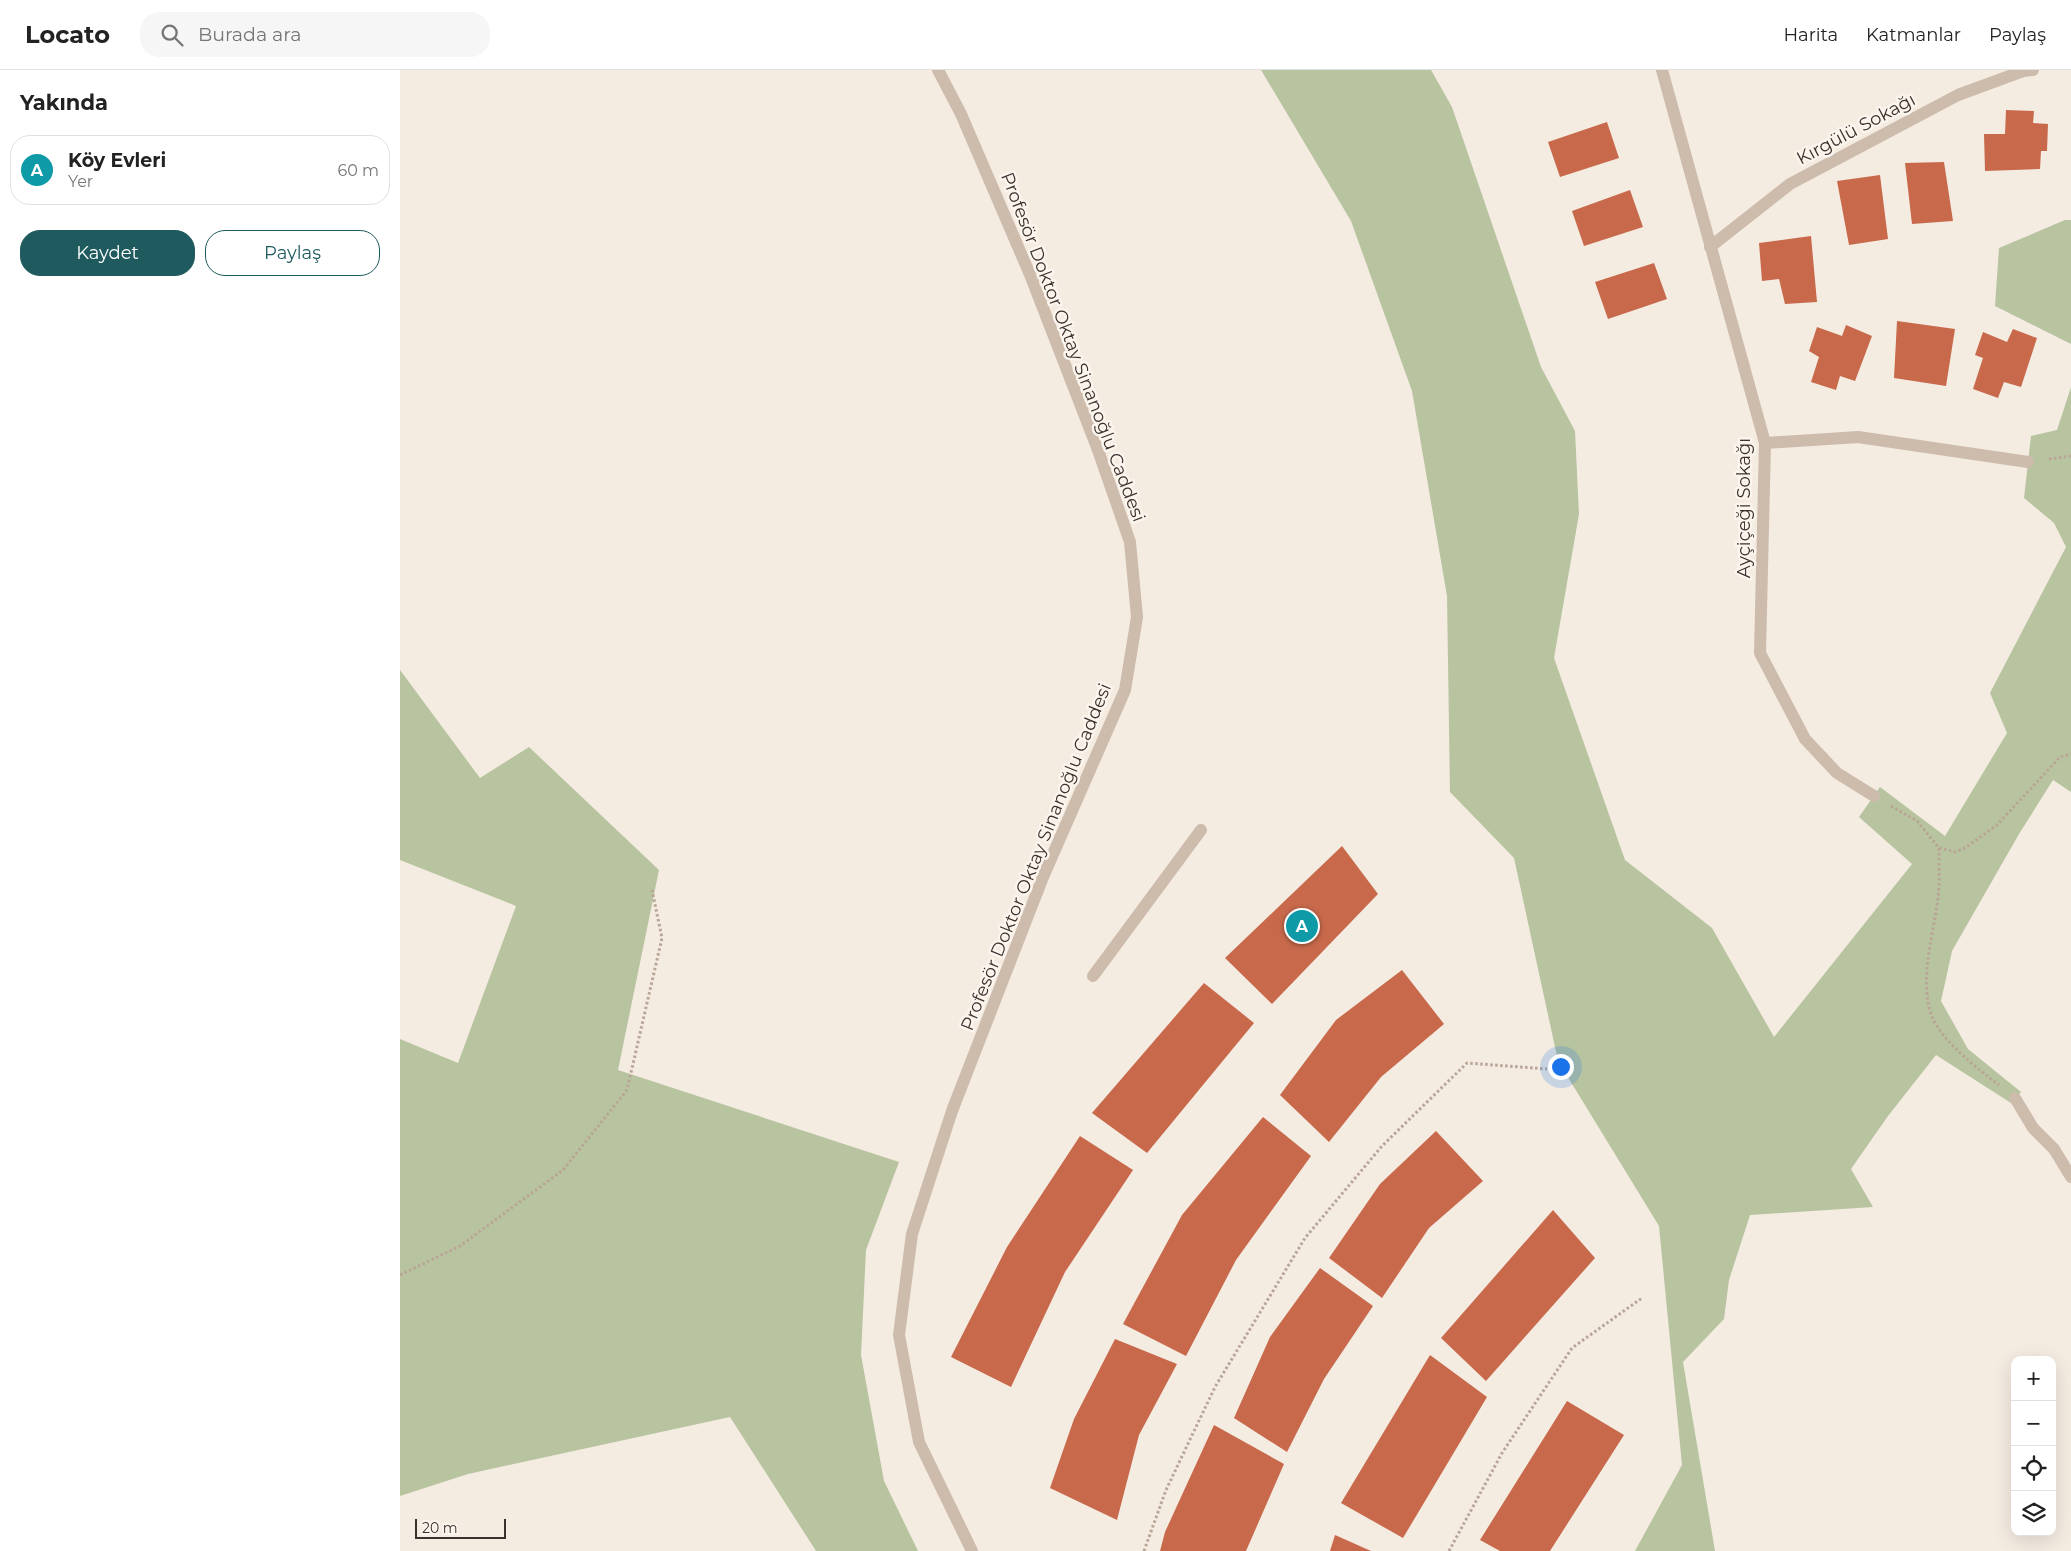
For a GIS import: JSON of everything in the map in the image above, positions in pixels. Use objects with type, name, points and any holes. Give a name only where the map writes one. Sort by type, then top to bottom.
[{"type":"street","name":"Profesör Doktor Oktay Sinanoğlu Caddesi","points":[[938,70],[961,114],[1031,277],[1098,450],[1130,542],[1137,617],[1125,690],[1043,877],[952,1111],[912,1234],[899,1335],[919,1442],[972,1551]]},
{"type":"street","name":"Ayçiçeği Sokağı","points":[[1662,70],[1765,443],[1760,653],[1805,739],[1837,773],[1874,796]]},
{"type":"street","name":"Kırgülü Sokağı","points":[[1710,246],[1790,184],[1958,95],[2023,71],[2033,70]]},
{"type":"street","points":[[1765,443],[1858,438],[2028,462]]},
{"type":"street","points":[[1093,976],[1201,830]]},
{"type":"street","points":[[2015,1098],[2033,1128],[2054,1149],[2071,1177]]},
{"type":"path","points":[[1874,796],[1917,821],[1939,848],[1955,852],[1965,848],[1997,826],[2060,757],[2071,754]]},
{"type":"path","points":[[1939,848],[1938,897],[1930,941],[1927,984],[1931,1015],[1949,1042],[1979,1070],[2015,1098]]},
{"type":"path","points":[[400,1275],[460,1246],[563,1170],[628,1090],[662,938],[652,890]]},
{"type":"path","points":[[1144,1551],[1166,1490],[1215,1387],[1311,1230],[1382,1146],[1467,1063],[1547,1069]]},
{"type":"path","points":[[1449,1551],[1502,1453],[1572,1348],[1642,1298]]},
{"type":"green space","points":[[1261,70],[1431,70],[1452,107],[1541,367],[1575,431],[1579,514],[1554,658],[1625,860],[1712,928],[1774,1037],[1912,864],[1859,817],[1880,787],[1945,836],[2007,733],[1990,693],[2066,547],[2054,523],[2024,498],[2031,436],[2057,430],[2071,387],[2071,792],[2053,780],[2019,834],[1952,951],[1941,1001],[1968,1049],[2021,1092],[2011,1103],[1936,1055],[1888,1116],[1851,1169],[1873,1207],[1750,1215],[1729,1280],[1724,1319],[1683,1362],[1715,1551],[1635,1551],[1682,1465],[1659,1226],[1558,1061],[1514,858],[1450,792],[1447,596],[1412,391],[1351,221]]},
{"type":"green space","points":[[2065,220],[2071,220],[2071,344],[1995,306],[1999,248]]},
{"type":"green space","points":[[400,670],[480,778],[529,747],[659,870],[618,1070],[899,1162],[866,1250],[861,1355],[884,1481],[918,1551],[816,1551],[730,1417],[468,1474],[400,1496],[400,1039],[458,1063],[516,906],[400,860]]},
{"type":"building","points":[[2006,110],[2034,111],[2033,123],[2048,124],[2047,151],[2041,151],[2040,169],[1985,171],[1984,134],[2005,134]]},
{"type":"building","points":[[1607,122],[1619,158],[1560,177],[1548,142]]},
{"type":"building","points":[[1944,162],[1953,221],[1912,224],[1905,163]]},
{"type":"building","points":[[1880,175],[1888,239],[1849,245],[1837,181]]},
{"type":"building","points":[[1630,190],[1643,227],[1584,246],[1572,211]]},
{"type":"building","points":[[1811,236],[1817,302],[1785,304],[1779,279],[1762,281],[1759,243]]},
{"type":"building","points":[[1654,263],[1667,299],[1608,319],[1595,282]]},
{"type":"building","points":[[1897,321],[1955,329],[1946,386],[1894,378]]},
{"type":"building","points":[[1846,325],[1872,336],[1855,381],[1840,376],[1836,390],[1811,382],[1819,357],[1809,351],[1817,327],[1842,336]]},
{"type":"building","points":[[2013,329],[2037,338],[2021,387],[2004,382],[1998,398],[1973,389],[1983,358],[1975,355],[1983,332],[2007,342]]},
{"type":"building","points":[[1342,846],[1378,894],[1272,1004],[1225,958]]},
{"type":"building","points":[[1402,970],[1444,1024],[1381,1077],[1329,1142],[1280,1095],[1336,1020]]},
{"type":"building","points":[[1204,983],[1254,1023],[1147,1153],[1092,1113]]},
{"type":"building","points":[[1263,1117],[1311,1156],[1236,1260],[1186,1356],[1123,1324],[1182,1215]]},
{"type":"building","points":[[1436,1131],[1483,1181],[1429,1228],[1382,1298],[1329,1258],[1380,1184]]},
{"type":"building","points":[[1080,1136],[1133,1170],[1065,1272],[1011,1387],[951,1357],[1007,1247]]},
{"type":"building","points":[[1553,1210],[1595,1258],[1486,1381],[1441,1338]]},
{"type":"building","points":[[1320,1268],[1373,1306],[1324,1379],[1287,1452],[1234,1418],[1270,1337]]},
{"type":"building","points":[[1115,1339],[1177,1364],[1139,1435],[1117,1520],[1050,1488],[1074,1419]]},
{"type":"building","points":[[1430,1355],[1487,1397],[1403,1538],[1341,1503]]},
{"type":"building","points":[[1567,1401],[1624,1435],[1550,1551],[1500,1551],[1480,1540]]},
{"type":"building","points":[[1214,1425],[1284,1464],[1246,1551],[1160,1551],[1165,1532]]},
{"type":"building","points":[[1335,1535],[1371,1551],[1330,1551]]},
{"type":"place","name":"Köy Evleri","points":[[1302,926]]}]
